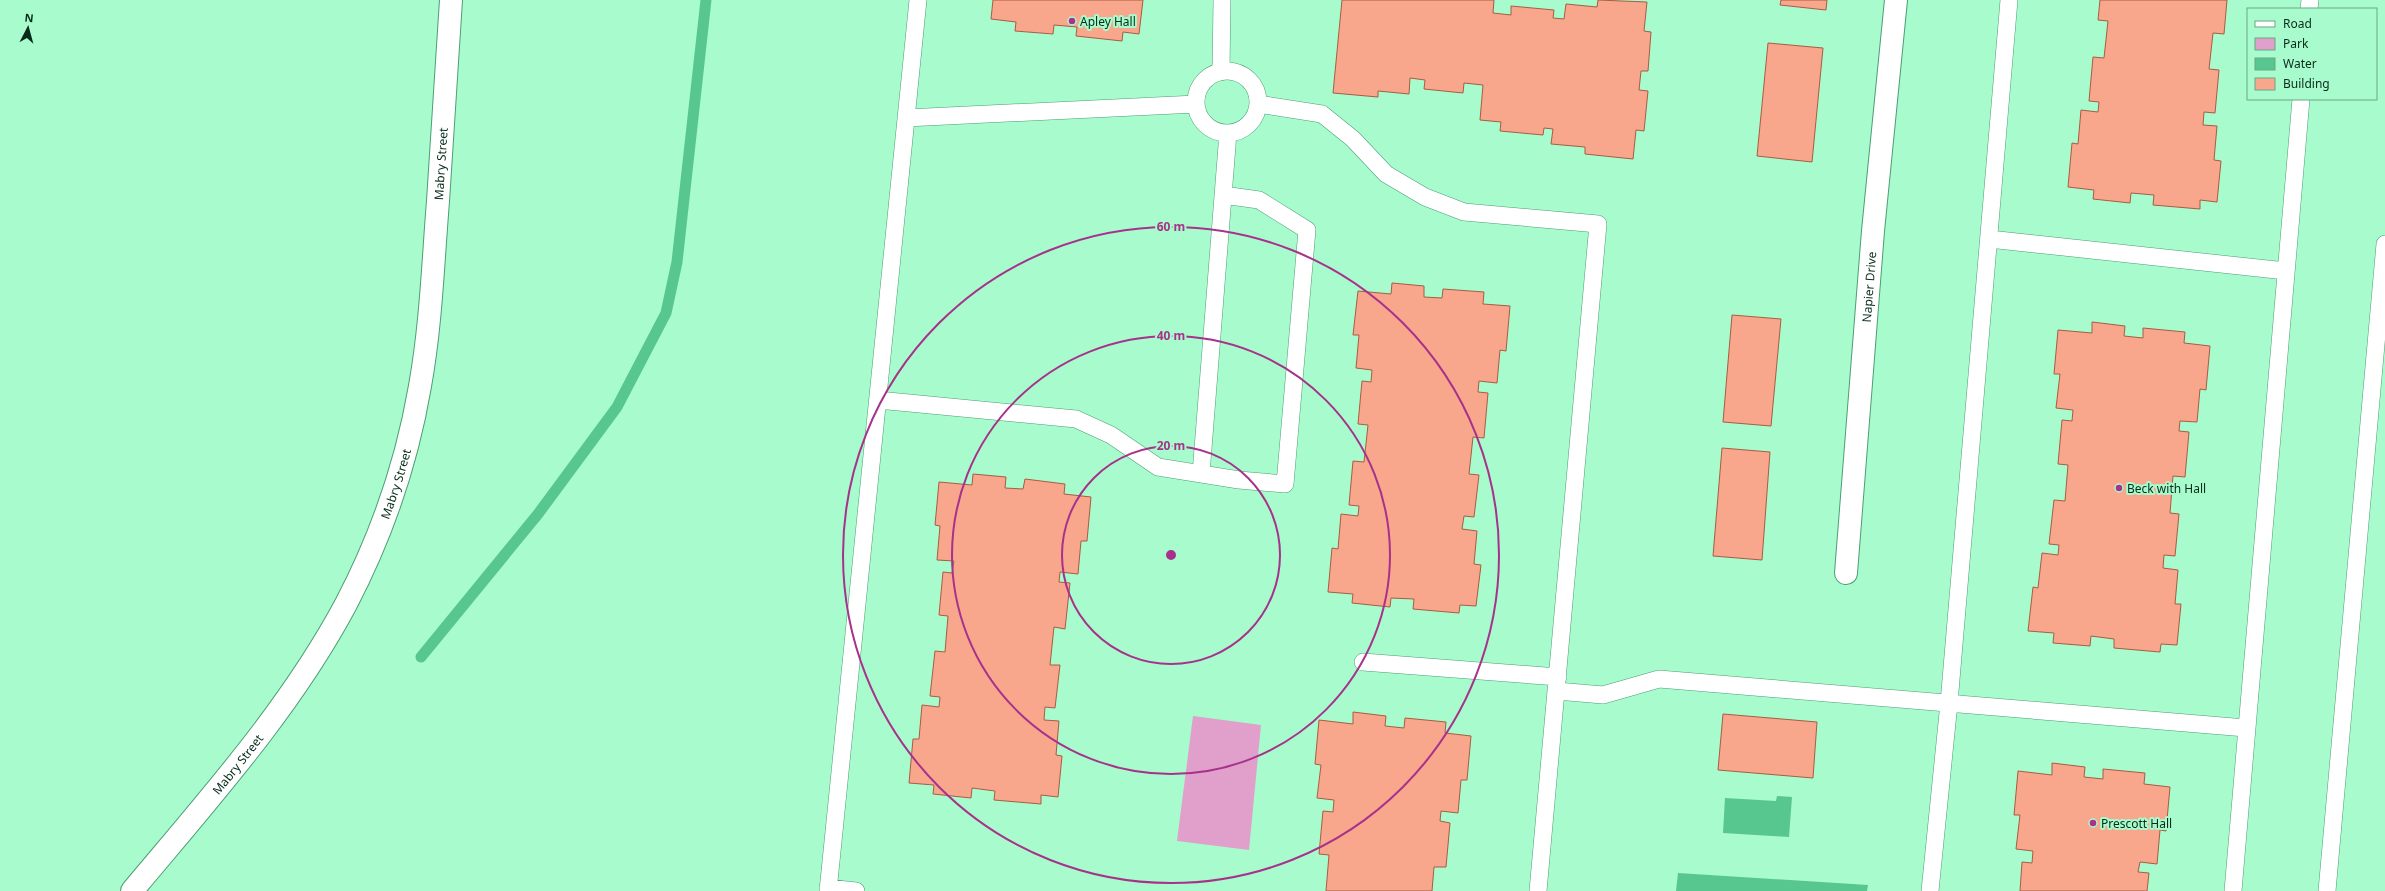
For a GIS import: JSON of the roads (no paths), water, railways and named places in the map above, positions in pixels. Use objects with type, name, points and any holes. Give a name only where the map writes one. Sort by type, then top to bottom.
[{"type":"street","name":"Mabry Street","points":[[132,891],[232,771],[303,675],[346,604],[380,528],[400,473],[420,388],[429,322],[451,0]]},
{"type":"street","name":"Napier Drive","points":[[1846,574],[1873,231],[1896,0]]},
{"type":"lane","points":[[856,891],[828,890],[918,0]]},
{"type":"lane","points":[[1220,72],[1222,0]]},
{"type":"lane","points":[[1930,891],[1949,703],[2009,0]]},
{"type":"lane","points":[[1220,72],[1234,72],[1244,76],[1253,83],[1257,93],[1258,104],[1251,122],[1242,129],[1228,133],[1217,132],[1204,123],[1198,114],[1196,104],[1197,92],[1202,82],[1211,75],[1220,72]]},
{"type":"lane","points":[[2233,891],[2301,100]]},
{"type":"lane","points":[[906,118],[1196,104]]},
{"type":"lane","points":[[1258,104],[1322,114],[1353,139],[1386,174],[1425,197],[1464,212],[1598,224],[1538,891]]},
{"type":"lane","points":[[1202,474],[1228,133]]},
{"type":"lane","points":[[878,400],[1076,420],[1111,435],[1158,467],[1239,480],[1285,484],[1307,230],[1259,200],[1223,196]]},
{"type":"lane","points":[[1989,239],[2286,271]]},
{"type":"lane","points":[[2327,891],[2385,244]]},
{"type":"lane","points":[[1363,662],[1557,684],[1603,695],[1659,679],[2246,728]]},
{"type":"water","points":[[1777,796],[1792,797],[1789,837],[1723,833],[1725,798],[1776,801]]},
{"type":"water","points":[[1678,873],[1868,885],[1867,891],[1676,891]]},
{"type":"waterway","points":[[421,657],[538,514],[617,407],[666,313],[677,262],[706,0]]},
{"type":"place","name":"Apley Hall","points":[[1072,21]]},
{"type":"place","name":"Beck with Hall","points":[[2119,488]]},
{"type":"place","name":"Prescott Hall","points":[[2093,823]]}]
